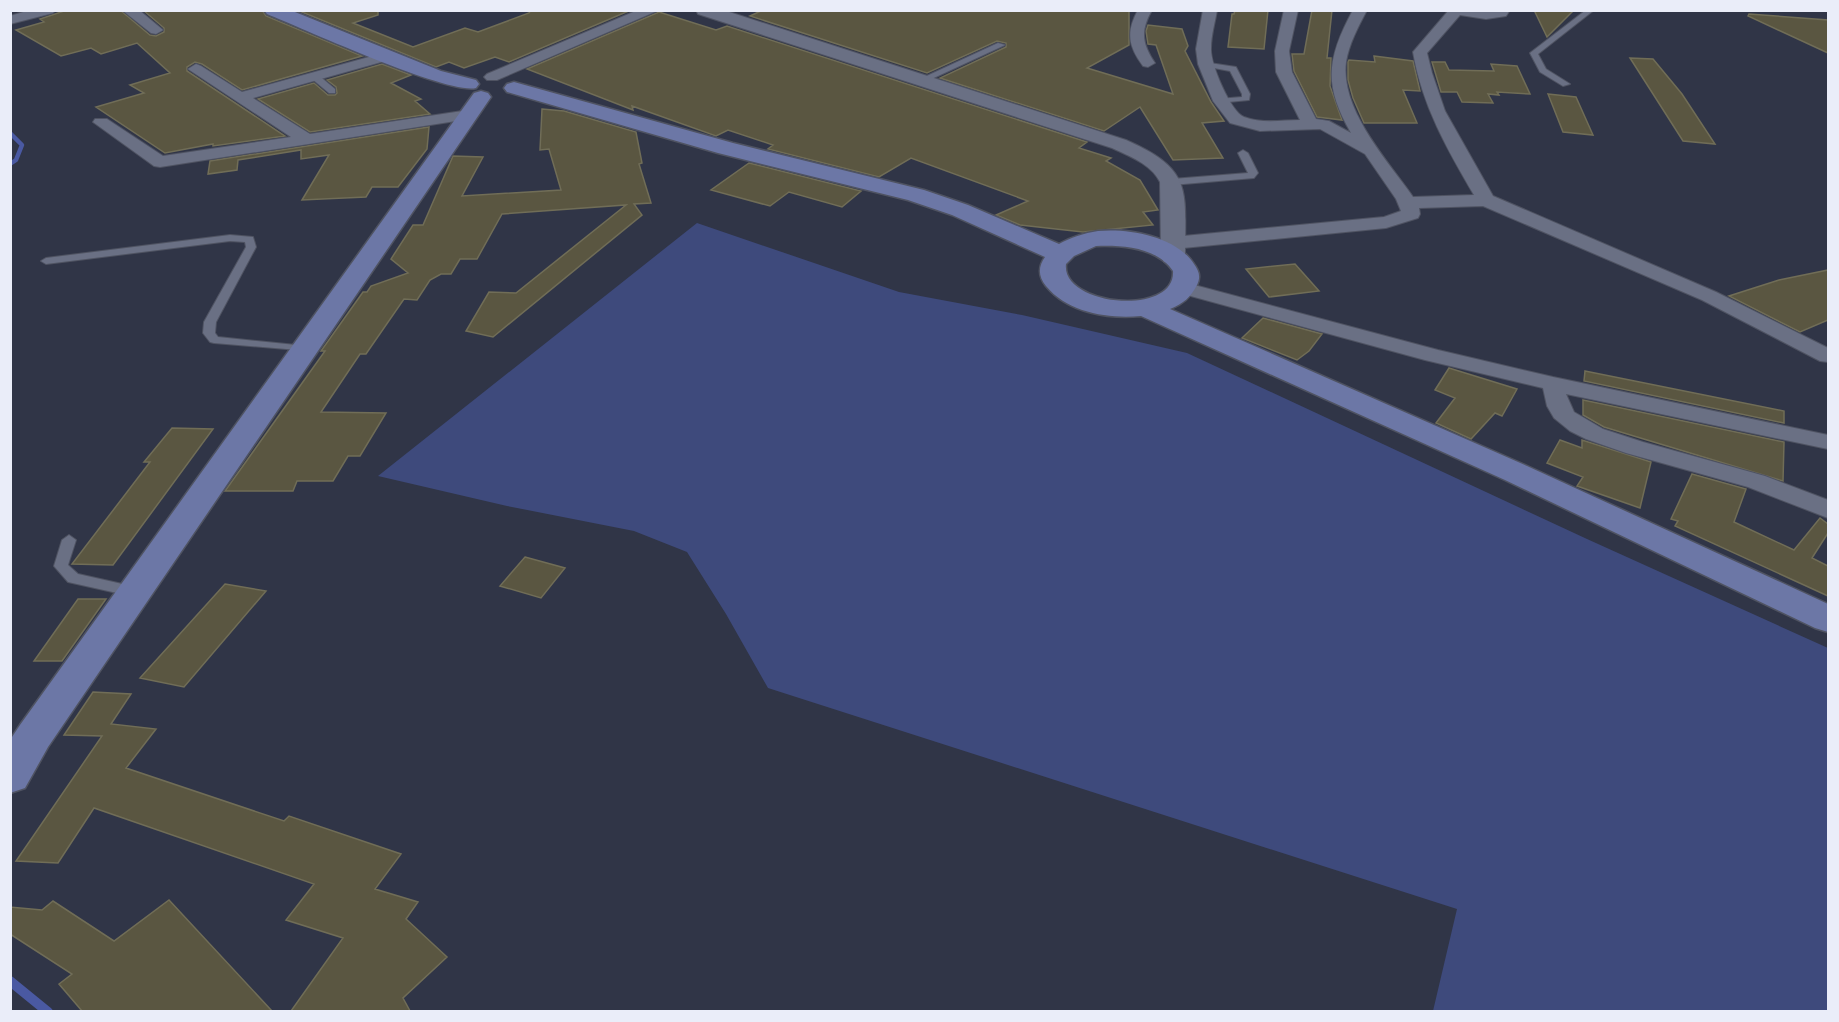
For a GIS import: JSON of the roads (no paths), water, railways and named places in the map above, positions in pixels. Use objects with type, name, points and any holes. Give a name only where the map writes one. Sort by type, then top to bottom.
[{"type":"main road","points":[[273,10],[478,93],[501,95],[514,88],[726,148],[916,195],[960,210],[1060,254]]},
{"type":"main road","points":[[10,776],[22,737],[135,592],[306,349],[478,93]]},
{"type":"main road","points":[[1115,239],[1173,250],[1186,274],[1183,288],[1168,300],[1144,307],[1101,306],[1087,302],[1066,291],[1059,284],[1052,270],[1053,262],[1060,254],[1083,242],[1115,239]]},
{"type":"main road","points":[[1144,307],[1516,473],[1828,619]]},
{"type":"street","points":[[10,20],[48,10]]},
{"type":"street","points":[[129,10],[156,30]]},
{"type":"street","points":[[101,122],[160,162],[306,139],[478,93],[578,39],[652,10]]},
{"type":"street","points":[[704,10],[1119,144],[1143,155],[1159,167],[1172,182],[1173,250],[1386,222],[1411,214],[1409,203],[1398,191],[1372,151],[1342,96],[1338,71],[1344,41],[1360,10]]},
{"type":"street","points":[[1145,10],[1139,21],[1135,39],[1138,52],[1148,63]]},
{"type":"street","points":[[1210,10],[1203,49],[1206,64],[1221,101],[1236,120],[1260,126],[1310,123],[1330,126],[1372,151]]},
{"type":"street","points":[[1291,10],[1282,51],[1284,72],[1310,123]]},
{"type":"street","points":[[1486,200],[1445,129],[1424,80],[1420,52],[1457,10],[1486,15],[1502,13],[1503,10]]},
{"type":"street","points":[[240,97],[387,56]]},
{"type":"street","points":[[196,69],[306,139]]},
{"type":"street","points":[[1409,203],[1486,200],[1709,296],[1828,356]]},
{"type":"street","points":[[1183,288],[1433,355],[1553,384],[1828,442]]},
{"type":"street","points":[[1553,384],[1558,409],[1567,418],[1596,436],[1716,469],[1808,500],[1828,510]]},
{"type":"lane","points":[[1566,84],[1544,70],[1534,53],[1591,10]]},
{"type":"lane","points":[[922,80],[1001,45]]},
{"type":"lane","points":[[1206,64],[1233,69],[1246,94],[1246,98],[1243,99],[1221,101]]},
{"type":"lane","points":[[314,76],[332,92]]},
{"type":"lane","points":[[1172,182],[1251,176],[1253,173],[1243,153]]},
{"type":"lane","points":[[46,261],[230,238],[249,239],[251,247],[210,322],[209,333],[214,340],[306,349]]},
{"type":"lane","points":[[69,540],[61,566],[73,578],[135,592]]},
{"type":"waterway","points":[[10,133],[22,145],[16,160],[10,164]]},
{"type":"waterway","points":[[10,981],[48,1012]]}]
